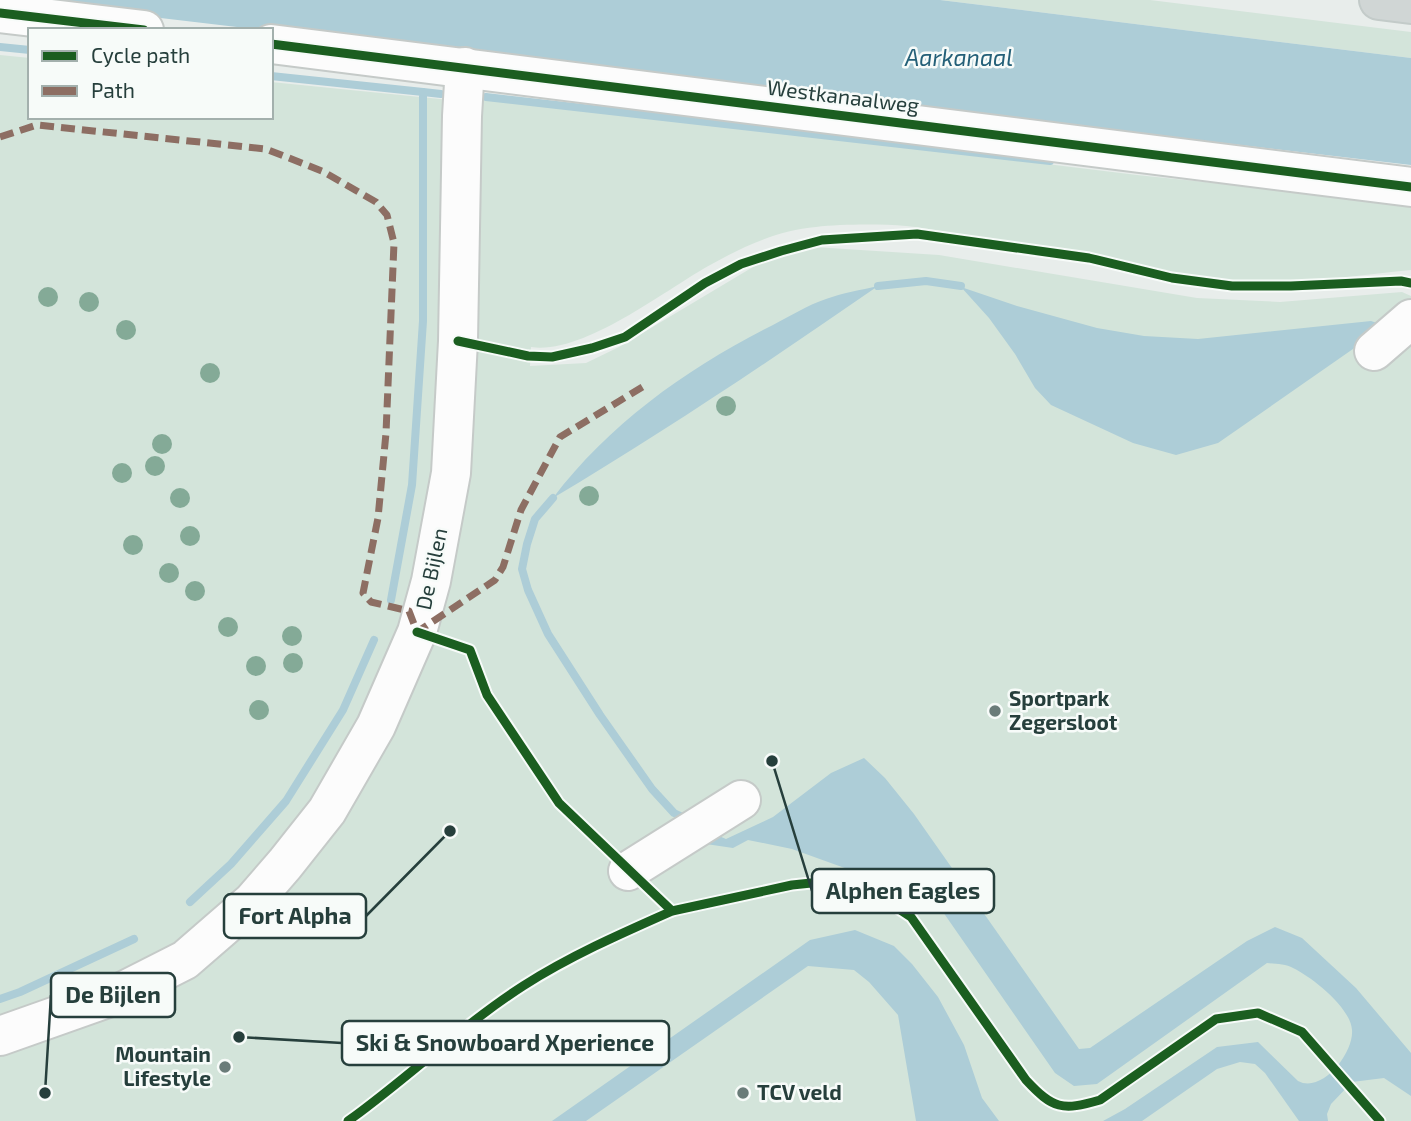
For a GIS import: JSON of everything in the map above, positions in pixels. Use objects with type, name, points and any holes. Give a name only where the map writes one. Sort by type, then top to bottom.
[{"type":"main road","points":[[1379,0],[1411,4]]},
{"type":"street","points":[[0,13],[127,28]]},
{"type":"street","name":"Westkanaalweg","points":[[273,44],[1411,187]]},
{"type":"street","name":"De Bijlen","points":[[0,1036],[116,995],[185,960],[253,901],[285,864],[327,811],[376,726],[417,632],[431,581],[451,473],[458,341],[465,67]]},
{"type":"street","points":[[1374,351],[1411,319]]},
{"type":"street","points":[[628,871],[717,816]]},
{"type":"green space","points":[[940,0],[1150,0],[1411,32],[1411,58]]},
{"type":"green space","points":[[0,55],[28,58],[28,119],[273,119],[273,82],[480,103],[481,97],[522,100],[1137,175],[1376,200],[1411,207],[1411,270],[1298,281],[1253,282],[1201,276],[906,226],[849,225],[802,229],[775,235],[737,251],[599,331],[552,347],[531,347],[530,366],[586,363],[619,347],[753,267],[798,246],[939,255],[1197,298],[1280,302],[1402,292],[1411,296],[1411,1121],[0,1121]]},
{"type":"water","name":"Aarkanaal","points":[[8,0],[940,0],[1411,58],[1411,165],[273,31],[273,28],[246,28]]},
{"type":"water","points":[[878,286],[717,395],[553,498],[575,471],[626,421],[711,359],[813,304]]},
{"type":"water","points":[[961,287],[1097,328],[1144,336],[1198,339],[1371,321],[1386,326],[1218,443],[1176,455],[1133,443],[1051,405],[1035,388],[989,318]]},
{"type":"water","points":[[864,758],[885,778],[914,814],[1079,1049],[1090,1048],[1247,941],[1275,927],[1302,938],[1356,988],[1411,1053],[1411,1096],[1384,1078],[1352,1082],[1331,1104],[1327,1114],[1328,1121],[1299,1121],[1265,1073],[1255,1064],[1240,1062],[1217,1069],[1142,1121],[1103,1121],[1217,1047],[1258,1042],[1298,1081],[1317,1082],[1335,1069],[1348,1050],[1352,1030],[1350,1021],[1338,1003],[1310,978],[1290,967],[1267,963],[1097,1084],[1074,1086],[1055,1073],[943,912],[914,886],[878,880],[792,849],[748,840],[733,848],[706,844],[719,836],[726,839],[773,817],[831,773]]},
{"type":"water","points":[[855,930],[894,946],[938,997],[964,1045],[982,1098],[999,1121],[916,1121],[898,1015],[869,982],[854,970],[808,966],[586,1121],[552,1121],[810,940]]},
{"type":"waterway","points":[[0,47],[28,50]]},
{"type":"waterway","points":[[273,76],[423,92],[423,321],[412,485],[391,600]]},
{"type":"waterway","points":[[423,92],[441,94]]},
{"type":"waterway","points":[[486,97],[1050,161]]},
{"type":"waterway","points":[[878,286],[926,281],[961,286]]},
{"type":"waterway","points":[[553,498],[535,519],[527,544],[522,569],[528,590],[548,634],[600,715],[652,789],[674,813],[689,820]]},
{"type":"waterway","points":[[190,902],[231,864],[286,801],[343,710],[374,640]]},
{"type":"waterway","points":[[0,999],[134,939]]},
{"type":"marked path","points":[[0,137],[37,125],[266,149],[322,171],[376,202],[387,215],[394,243],[386,433],[378,518],[363,593],[371,602],[409,611],[417,632],[495,580],[503,567],[521,510],[560,437],[644,386]]},
{"type":"cycle path","points":[[0,13],[127,28]]},
{"type":"cycle path","points":[[273,44],[1411,187]]},
{"type":"cycle path","points":[[458,341],[528,356],[552,357],[592,348],[625,337],[705,283],[741,264],[822,240],[917,234],[1089,258],[1172,278],[1232,286],[1401,281],[1411,283]]},
{"type":"cycle path","points":[[417,632],[470,650],[487,695],[559,803],[672,911],[792,885],[821,882],[873,892],[911,917],[1026,1080],[1044,1097],[1059,1105],[1076,1106],[1100,1100],[1216,1019],[1258,1013],[1302,1032],[1380,1121]]},
{"type":"cycle path","points":[[348,1121],[478,1018],[523,986],[577,955],[672,911]]},
{"type":"place","name":"Sportpark Zegersloot","points":[[995,711]]},
{"type":"place","name":"Alphen Eagles","points":[[772,761]]},
{"type":"place","name":"Fort Alpha","points":[[450,831]]},
{"type":"place","name":"Ski & Snowboard Xperience","points":[[239,1037]]},
{"type":"place","name":"Mountain Lifestyle","points":[[225,1067]]},
{"type":"place","name":"De Bijlen","points":[[45,1093]]},
{"type":"place","name":"TCV veld","points":[[743,1093]]}]
